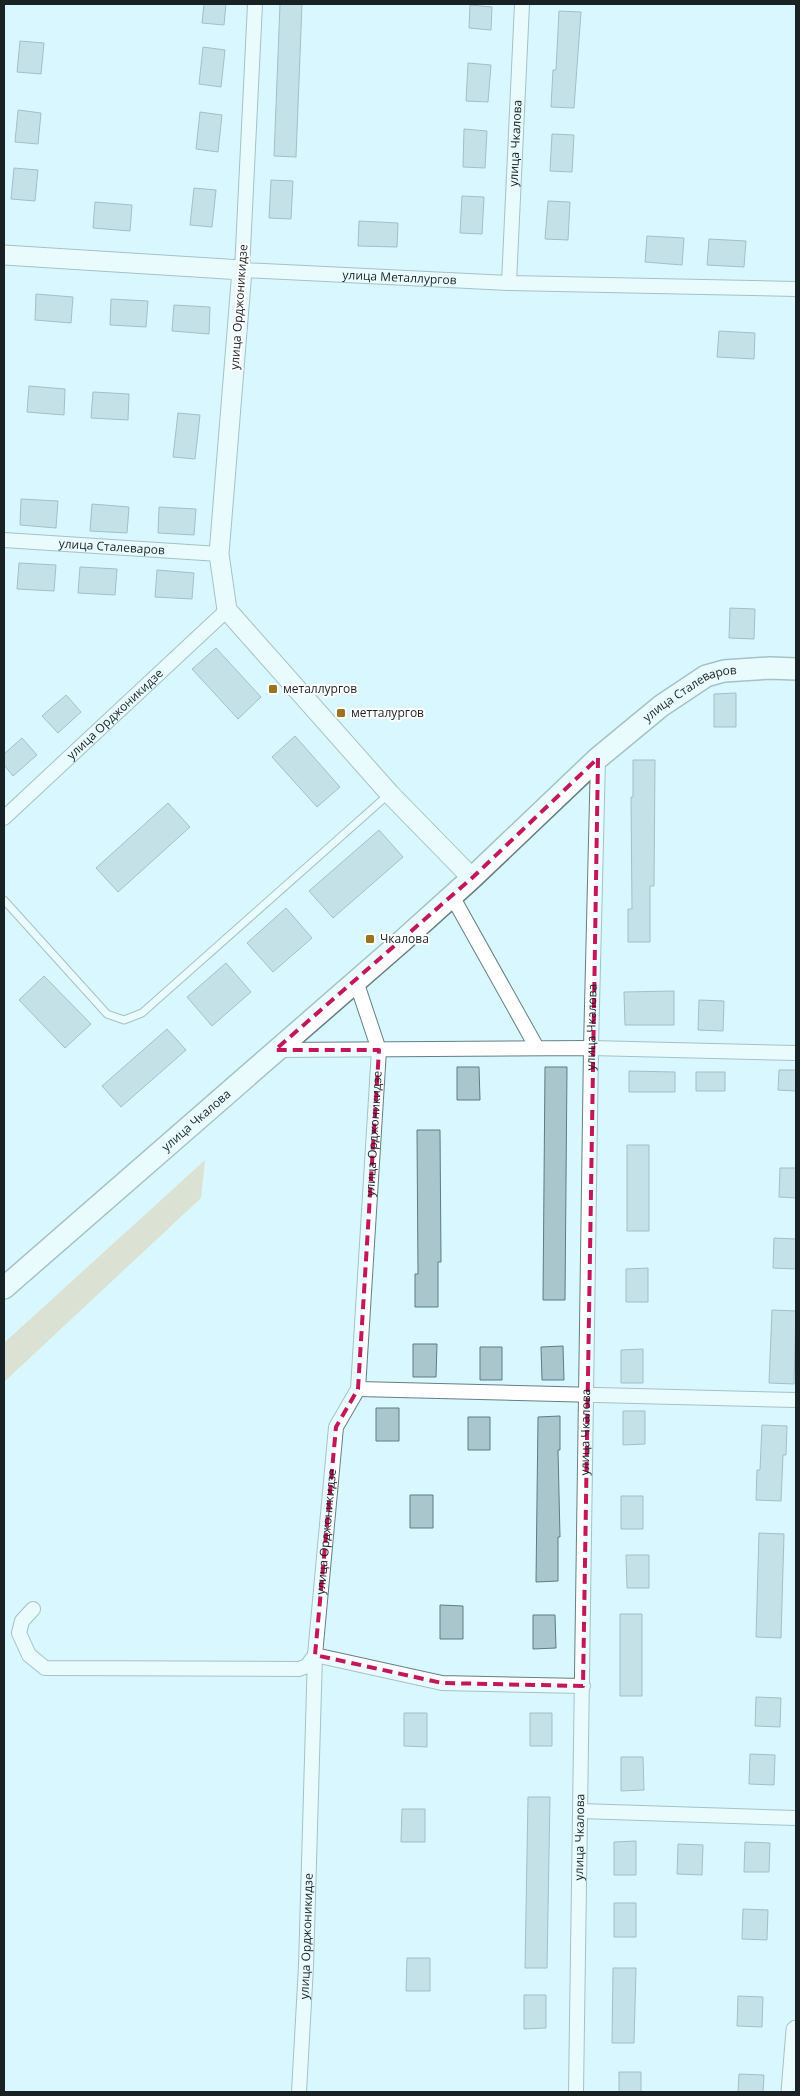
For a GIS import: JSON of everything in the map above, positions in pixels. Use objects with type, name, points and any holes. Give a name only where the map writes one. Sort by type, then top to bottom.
[{"type":"main road","name":"улица Металлургов","points":[[4,255],[242,270]]},
{"type":"main road","name":"улица Орджоникидзе","points":[[227,610],[220,554],[242,270]]},
{"type":"main road","points":[[227,610],[390,794],[472,878]]},
{"type":"main road","name":"улица Сталеваров","points":[[598,758],[661,706],[706,676],[724,671],[770,668],[796,669]]},
{"type":"main road","name":"улица Чкалова","points":[[4,1288],[452,896],[598,758]]},
{"type":"main road","points":[[791,2092],[796,2030]]},
{"type":"street","name":"улица Орджоникидзе","points":[[242,270],[255,4]]},
{"type":"street","name":"улица Чкалова","points":[[509,283],[522,4]]},
{"type":"street","name":"улица Металлургов","points":[[242,270],[509,283],[796,289]]},
{"type":"street","name":"улица Сталеваров","points":[[4,540],[220,554]]},
{"type":"street","name":"улица Орджоникидзе","points":[[4,818],[227,610]]},
{"type":"street","name":"улица Чкалова","points":[[576,2092],[591,1048],[598,758]]},
{"type":"street","points":[[452,896],[537,1048]]},
{"type":"street","name":"улица Орджоникидзе","points":[[299,2092],[306,1966],[315,1655],[336,1427],[358,1389],[379,1050],[356,981]]},
{"type":"street","points":[[275,1050],[591,1048],[796,1053]]},
{"type":"street","points":[[358,1389],[796,1400]]},
{"type":"street","points":[[33,1609],[22,1620],[19,1633],[30,1655],[45,1668],[298,1669],[307,1666],[315,1655],[442,1683],[583,1686]]},
{"type":"street","points":[[580,1811],[796,1818]]},
{"type":"lane","points":[[4,900],[107,1014],[124,1020],[142,1013],[390,794]]},
{"type":"highlighted area","points":[[598,758],[583,1686],[442,1683],[315,1655],[336,1427],[358,1389],[379,1050],[275,1050],[472,878]]},
{"type":"shaded area","points":[[205,1160],[201,1198],[4,1382],[4,1343]]},
{"type":"building","points":[[204,4],[226,4],[224,25],[202,23]]},
{"type":"building","points":[[280,4],[302,4],[296,157],[274,156]]},
{"type":"building","points":[[470,5],[492,7],[491,30],[469,28]]},
{"type":"building","points":[[559,11],[581,12],[574,108],[551,107],[553,70],[556,70]]},
{"type":"building","points":[[20,41],[44,43],[41,74],[17,72]]},
{"type":"building","points":[[203,47],[225,50],[221,87],[199,84]]},
{"type":"building","points":[[468,63],[491,65],[488,102],[466,101]]},
{"type":"building","points":[[18,110],[41,113],[38,144],[15,142]]},
{"type":"building","points":[[200,112],[222,115],[218,152],[196,149]]},
{"type":"building","points":[[464,129],[487,131],[485,168],[463,167]]},
{"type":"building","points":[[552,134],[574,135],[572,172],[550,171]]},
{"type":"building","points":[[14,168],[38,170],[35,201],[11,199]]},
{"type":"building","points":[[271,180],[293,181],[291,219],[269,218]]},
{"type":"building","points":[[194,188],[216,190],[212,227],[190,225]]},
{"type":"building","points":[[462,196],[484,197],[482,234],[460,233]]},
{"type":"building","points":[[548,201],[570,202],[568,240],[545,239]]},
{"type":"building","points":[[95,202],[132,205],[130,231],[93,228]]},
{"type":"building","points":[[359,221],[398,223],[397,247],[358,246]]},
{"type":"building","points":[[647,236],[684,238],[682,265],[645,262]]},
{"type":"building","points":[[709,239],[746,241],[744,267],[707,265]]},
{"type":"building","points":[[36,294],[73,297],[71,323],[35,320]]},
{"type":"building","points":[[111,299],[148,301],[146,327],[110,325]]},
{"type":"building","points":[[174,305],[210,307],[209,334],[172,331]]},
{"type":"building","points":[[719,331],[755,333],[754,359],[717,357]]},
{"type":"building","points":[[29,386],[65,389],[64,415],[27,412]]},
{"type":"building","points":[[93,392],[129,394],[128,420],[91,418]]},
{"type":"building","points":[[178,413],[200,415],[195,459],[173,457]]},
{"type":"building","points":[[21,499],[58,501],[56,528],[20,525]]},
{"type":"building","points":[[92,504],[129,507],[127,533],[90,531]]},
{"type":"building","points":[[159,507],[196,509],[194,535],[158,533]]},
{"type":"building","points":[[19,563],[56,565],[54,591],[17,589]]},
{"type":"building","points":[[80,567],[117,569],[115,595],[78,593]]},
{"type":"building","points":[[157,570],[194,573],[192,599],[155,597]]},
{"type":"building","points":[[730,608],[755,609],[754,639],[729,638]]},
{"type":"building","points":[[216,648],[261,697],[238,719],[192,669]]},
{"type":"building","points":[[736,693],[736,727],[714,727],[714,694]]},
{"type":"building","points":[[66,695],[81,712],[58,733],[42,716]]},
{"type":"building","points":[[295,736],[340,787],[317,807],[272,757]]},
{"type":"building","points":[[22,738],[37,755],[13,776],[4,765],[4,754]]},
{"type":"building","points":[[633,760],[655,760],[654,886],[650,886],[650,942],[628,942],[628,909],[632,909],[631,797],[633,797]]},
{"type":"building","points":[[168,803],[190,827],[118,892],[96,868]]},
{"type":"building","points":[[379,830],[403,857],[333,918],[309,891]]},
{"type":"building","points":[[286,908],[312,938],[273,972],[247,943]]},
{"type":"building","points":[[226,963],[251,992],[212,1026],[187,997]]},
{"type":"building","points":[[44,976],[91,1024],[65,1048],[19,1000]]},
{"type":"building","points":[[674,991],[674,1025],[625,1025],[624,992]]},
{"type":"building","points":[[699,1000],[724,1001],[723,1031],[698,1030]]},
{"type":"building","points":[[167,1029],[186,1050],[121,1107],[102,1086]]},
{"type":"building","points":[[457,1067],[479,1067],[480,1100],[457,1100]]},
{"type":"building","points":[[545,1067],[567,1067],[565,1300],[543,1300]]},
{"type":"building","points":[[779,1070],[796,1070],[796,1091],[778,1090]]},
{"type":"building","points":[[629,1071],[675,1072],[675,1092],[629,1092]]},
{"type":"building","points":[[696,1072],[725,1072],[725,1091],[696,1091]]},
{"type":"building","points":[[417,1130],[440,1130],[441,1262],[438,1262],[438,1307],[415,1307],[415,1274],[418,1274]]},
{"type":"building","points":[[627,1145],[649,1145],[649,1231],[627,1231]]},
{"type":"building","points":[[780,1168],[796,1168],[796,1198],[779,1197]]},
{"type":"building","points":[[774,1238],[796,1239],[796,1269],[773,1268]]},
{"type":"building","points":[[648,1268],[648,1302],[626,1302],[626,1269]]},
{"type":"building","points":[[772,1310],[796,1311],[794,1384],[769,1383]]},
{"type":"building","points":[[413,1344],[437,1344],[436,1377],[413,1377]]},
{"type":"building","points":[[563,1346],[564,1380],[542,1380],[541,1347]]},
{"type":"building","points":[[480,1347],[502,1347],[502,1380],[480,1380]]},
{"type":"building","points":[[643,1349],[643,1383],[621,1383],[621,1350]]},
{"type":"building","points":[[376,1408],[399,1408],[399,1441],[376,1441]]},
{"type":"building","points":[[623,1411],[645,1411],[645,1444],[623,1445]]},
{"type":"building","points":[[560,1416],[560,1450],[558,1450],[560,1537],[558,1537],[558,1581],[536,1582],[538,1417]]},
{"type":"building","points":[[468,1417],[490,1417],[490,1450],[468,1450]]},
{"type":"building","points":[[762,1425],[787,1426],[786,1455],[783,1455],[781,1501],[756,1500],[757,1470],[760,1470]]},
{"type":"building","points":[[410,1495],[433,1495],[433,1528],[410,1528]]},
{"type":"building","points":[[621,1496],[643,1496],[643,1529],[621,1529]]},
{"type":"building","points":[[759,1533],[784,1534],[781,1638],[756,1637]]},
{"type":"building","points":[[626,1555],[649,1555],[649,1588],[627,1588]]},
{"type":"building","points":[[440,1605],[463,1606],[463,1639],[440,1639]]},
{"type":"building","points":[[620,1614],[642,1614],[642,1696],[620,1696]]},
{"type":"building","points":[[533,1615],[555,1615],[556,1648],[533,1649]]},
{"type":"building","points":[[756,1697],[781,1698],[780,1727],[755,1726]]},
{"type":"building","points":[[404,1713],[427,1713],[427,1747],[404,1746]]},
{"type":"building","points":[[530,1713],[552,1713],[552,1746],[530,1746]]},
{"type":"building","points":[[750,1754],[775,1755],[774,1785],[749,1784]]},
{"type":"building","points":[[621,1757],[643,1757],[644,1790],[621,1791]]},
{"type":"building","points":[[528,1797],[550,1797],[547,1968],[525,1968]]},
{"type":"building","points":[[402,1809],[425,1809],[425,1842],[401,1842]]},
{"type":"building","points":[[636,1841],[636,1875],[614,1875],[614,1842]]},
{"type":"building","points":[[745,1842],[770,1843],[769,1872],[744,1872]]},
{"type":"building","points":[[678,1844],[703,1845],[702,1875],[677,1874]]},
{"type":"building","points":[[614,1903],[636,1903],[636,1937],[614,1937]]},
{"type":"building","points":[[743,1909],[768,1910],[767,1940],[742,1939]]},
{"type":"building","points":[[407,1958],[430,1958],[430,1991],[406,1991]]},
{"type":"building","points":[[613,1968],[636,1968],[634,2043],[612,2043]]},
{"type":"building","points":[[524,1995],[546,1995],[546,2028],[524,2029]]},
{"type":"building","points":[[738,1996],[763,1997],[762,2027],[737,2026]]},
{"type":"building","points":[[619,2072],[641,2072],[641,2092],[619,2092]]},
{"type":"building","points":[[739,2074],[764,2075],[763,2092],[738,2092]]},
{"type":"place","name":"металлургов","points":[[273,689]]},
{"type":"place","name":"метталургов","points":[[341,713]]},
{"type":"place","name":"Чкалова","points":[[370,939]]}]
